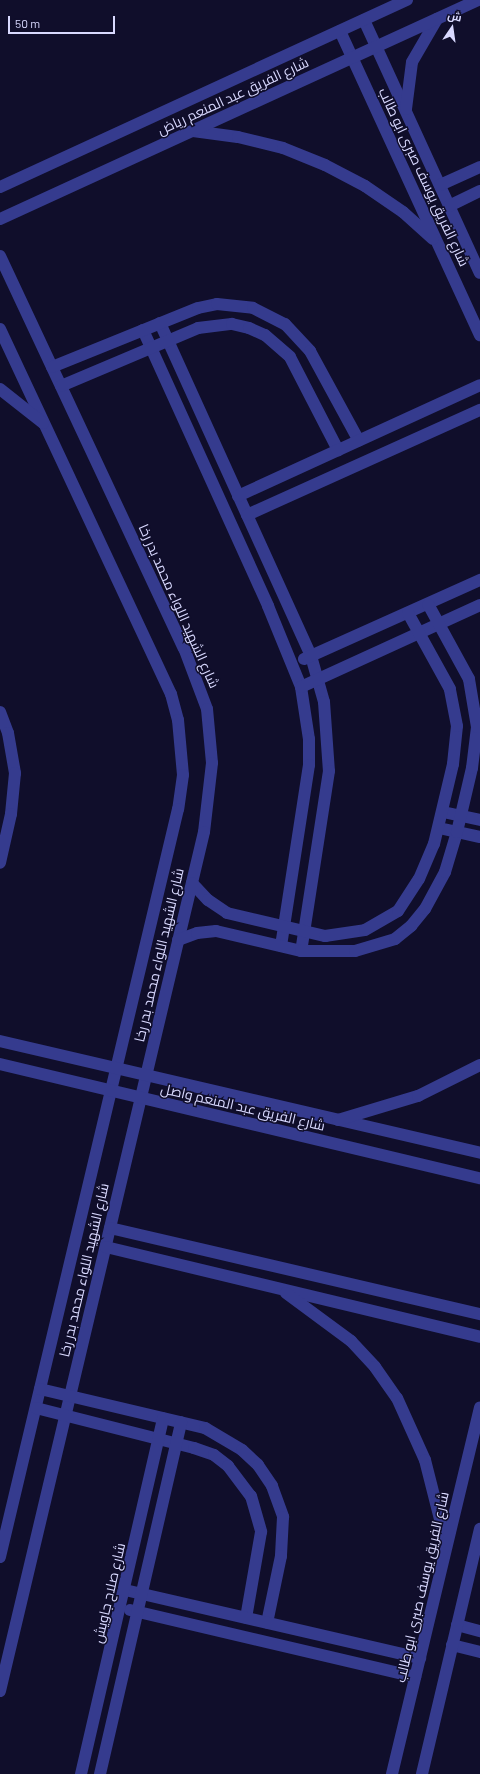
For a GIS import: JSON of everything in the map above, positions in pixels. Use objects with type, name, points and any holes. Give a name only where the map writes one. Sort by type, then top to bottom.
[{"type":"street","name":"شارع الفريق عبد المنعم رياض","points":[[0,187],[407,0]]},
{"type":"street","name":"شارع الفريق عبد المنعم رياض","points":[[0,219],[478,0]]},
{"type":"street","points":[[406,112],[407,87],[412,62],[437,19]]},
{"type":"street","name":"شارع الفريق يوسف صبرى ابو طالب","points":[[364,20],[480,273]]},
{"type":"street","name":"شارع الفريق يوسف صبرى ابو طالب","points":[[340,31],[480,335]]},
{"type":"street","points":[[193,131],[260,142],[325,165],[365,186],[403,212],[437,243]]},
{"type":"street","points":[[440,185],[480,167]]},
{"type":"street","points":[[449,206],[480,192]]},
{"type":"street","name":"شارع الشهيد اللواء محمد بدر رخا","points":[[0,256],[184,648],[207,709],[211,736],[211,788],[192,883],[0,1690]]},
{"type":"street","points":[[52,367],[198,308],[217,304],[241,306],[270,315],[299,336],[310,350],[359,441]]},
{"type":"street","points":[[160,323],[311,656],[319,680],[328,725],[329,771],[301,951]]},
{"type":"street","points":[[61,386],[168,341],[215,324],[232,324],[264,335],[290,357],[338,450]]},
{"type":"street","name":"شارع الشهيد اللواء محمد بدر رخا","points":[[0,329],[47,426],[171,694],[182,747],[180,802],[0,1557]]},
{"type":"street","points":[[143,330],[294,664],[301,688],[309,739],[309,765],[281,946]]},
{"type":"street","points":[[238,496],[480,385]]},
{"type":"street","points":[[0,389],[47,426]]},
{"type":"street","points":[[247,515],[480,410]]},
{"type":"street","points":[[294,664],[408,614],[480,580]]},
{"type":"street","points":[[178,940],[196,933],[216,931],[301,951],[355,951],[395,939],[411,926],[436,891],[457,832],[475,748],[475,703],[469,683],[428,604]]},
{"type":"street","points":[[301,688],[480,605]]},
{"type":"street","points":[[192,883],[208,900],[227,913],[304,932],[345,935],[384,922],[398,910],[419,879],[439,828],[456,745],[457,726],[450,689],[408,614]]},
{"type":"street","points":[[450,689],[469,683]]},
{"type":"street","points":[[0,712],[8,733],[15,773],[12,814],[0,863]]},
{"type":"street","points":[[456,745],[475,748]]},
{"type":"street","points":[[443,812],[480,820]]},
{"type":"street","points":[[439,828],[480,837]]},
{"type":"street","name":"شارع الفريق عبد المنعم واصل","points":[[0,1040],[480,1153]]},
{"type":"street","name":"شارع الفريق عبد المنعم واصل","points":[[0,1064],[480,1178]]},
{"type":"street","points":[[337,1120],[418,1096],[480,1065]]},
{"type":"street","points":[[110,1228],[480,1314]]},
{"type":"street","points":[[106,1247],[480,1337]]},
{"type":"street","points":[[278,1288],[351,1342],[375,1367],[397,1398],[425,1460],[447,1545]]},
{"type":"street","points":[[40,1389],[205,1428],[242,1450],[266,1476],[278,1499],[284,1536],[267,1623]]},
{"type":"street","name":"شارع الفريق يوسف صبرى ابو طالب","points":[[392,1774],[480,1407]]},
{"type":"street","points":[[36,1408],[177,1443],[214,1455],[241,1480],[251,1496],[260,1532],[246,1618]]},
{"type":"street","name":"شارع صلاح جاويش","points":[[81,1774],[121,1608],[163,1418]]},
{"type":"street","points":[[100,1774],[181,1422]]},
{"type":"street","points":[[422,1774],[480,1529]]},
{"type":"street","points":[[125,1590],[420,1658]]},
{"type":"street","points":[[121,1608],[415,1677]]},
{"type":"street","points":[[457,1625],[480,1631]]},
{"type":"street","points":[[452,1645],[480,1652]]},
{"type":"street","points":[[426,1754],[428,1774]]}]
